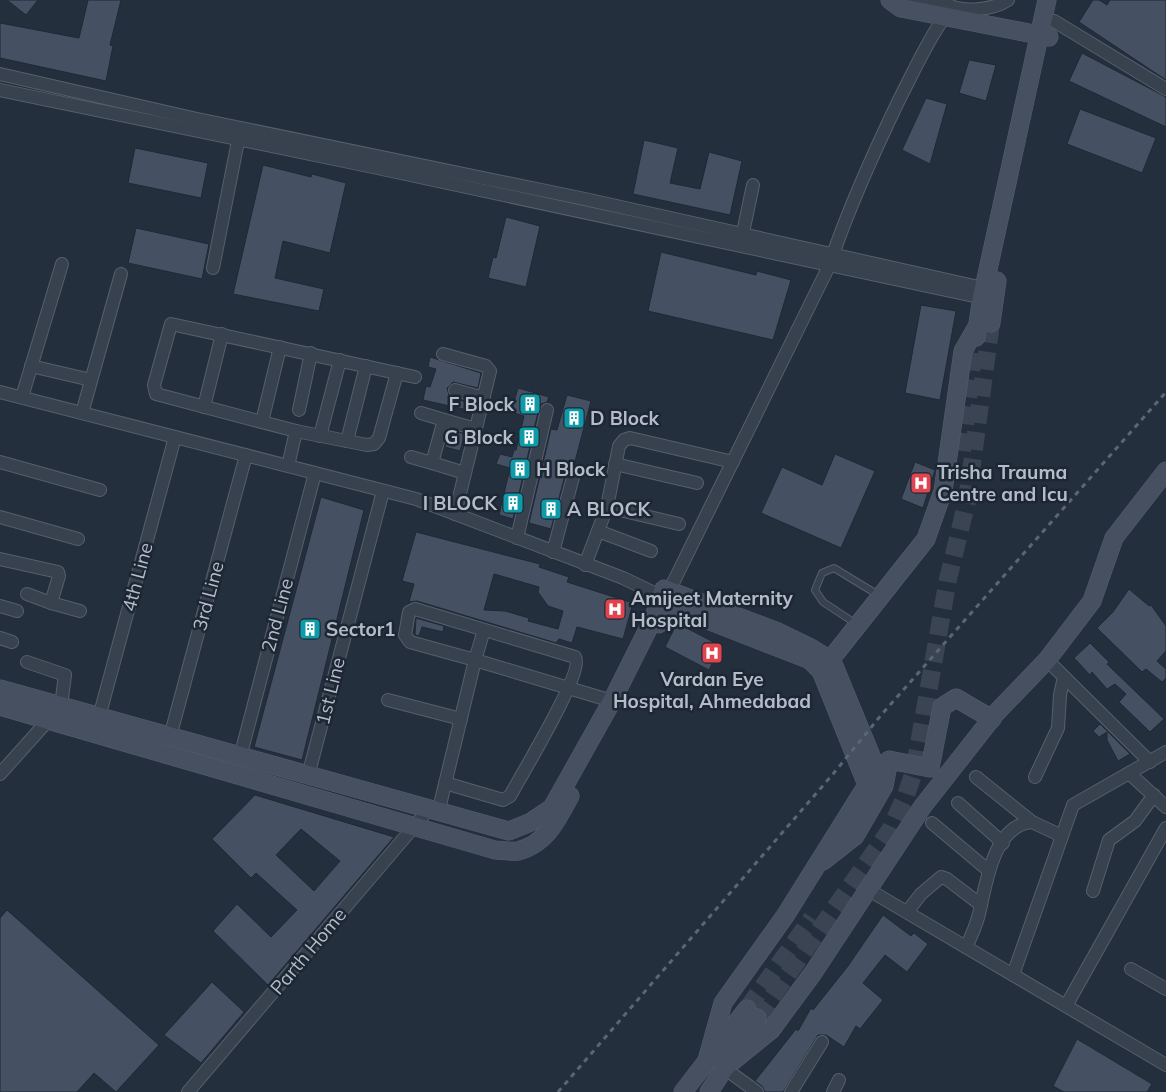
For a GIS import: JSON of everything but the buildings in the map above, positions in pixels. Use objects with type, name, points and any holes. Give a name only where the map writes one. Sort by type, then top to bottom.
[{"type":"street","points":[[890,0],[901,8],[944,7],[1047,31],[1166,89]]},
{"type":"street","points":[[902,0],[967,9],[988,9],[1008,0]]},
{"type":"street","points":[[1047,0],[1047,31]]},
{"type":"street","points":[[974,348],[984,324],[1047,31],[1060,0]]},
{"type":"street","points":[[0,689],[509,832],[532,822],[552,808],[612,701],[733,462],[831,260],[880,138],[944,7]]},
{"type":"street","points":[[0,74],[239,134]]},
{"type":"street","points":[[0,90],[239,134],[989,294]]},
{"type":"street","points":[[213,268],[239,134]]},
{"type":"street","points":[[742,241],[753,185]]},
{"type":"street","points":[[22,397],[62,264]]},
{"type":"street","points":[[82,413],[121,274]]},
{"type":"street","points":[[397,373],[379,438],[374,444],[367,445],[296,431],[156,394],[154,385],[171,324],[222,334],[415,377]]},
{"type":"street","points":[[826,666],[926,539],[943,491],[963,351],[984,324]]},
{"type":"street","points":[[204,406],[222,334]]},
{"type":"street","points":[[262,422],[280,347]]},
{"type":"street","points":[[299,410],[311,354]]},
{"type":"street","points":[[443,354],[489,368],[490,371],[455,514]]},
{"type":"street","points":[[320,436],[340,360]]},
{"type":"street","points":[[31,366],[92,380]]},
{"type":"street","points":[[347,441],[366,366]]},
{"type":"street","points":[[455,390],[484,398]]},
{"type":"street","points":[[0,392],[416,499],[585,565],[666,594],[826,666]]},
{"type":"street","points":[[517,538],[547,410]]},
{"type":"street","points":[[421,413],[476,429]]},
{"type":"street","points":[[432,463],[444,420]]},
{"type":"street","points":[[288,466],[296,431]]},
{"type":"street","name":"4th Line","points":[[99,717],[175,437]]},
{"type":"street","points":[[585,565],[607,507],[618,446],[624,440],[630,438],[733,462]]},
{"type":"street","name":"3rd Line","points":[[170,737],[246,455]]},
{"type":"street","points":[[411,458],[465,473]]},
{"type":"street","points":[[0,462],[100,490]]},
{"type":"street","points":[[615,464],[697,483]]},
{"type":"street","points":[[724,1068],[771,1030],[813,973],[923,806],[992,719],[1047,660],[1092,601],[1114,538],[1166,471]]},
{"type":"street","name":"2nd Line","points":[[240,757],[315,473]]},
{"type":"street","points":[[553,552],[573,477]]},
{"type":"street","name":"1st Line","points":[[308,776],[383,491]]},
{"type":"street","points":[[607,507],[679,524]]},
{"type":"street","points":[[0,517],[78,539]]},
{"type":"street","points":[[598,531],[651,551]]},
{"type":"street","points":[[0,559],[58,572],[59,576],[51,603]]},
{"type":"street","points":[[28,594],[80,611]]},
{"type":"street","points":[[0,706],[495,850],[517,851],[539,840],[554,827],[666,594]]},
{"type":"street","points":[[0,606],[17,611]]},
{"type":"street","points":[[445,784],[506,799],[569,688],[577,658],[415,609],[409,612],[405,635],[410,642],[475,660],[569,688],[612,701]]},
{"type":"street","points":[[433,811],[445,784],[484,630]]},
{"type":"street","points":[[1047,660],[1150,762]]},
{"type":"street","points":[[0,774],[61,706],[65,675],[27,662]]},
{"type":"street","points":[[707,1060],[724,1003],[785,916],[867,785],[826,666]]},
{"type":"street","points":[[1035,777],[1058,728],[1060,694],[1064,677]]},
{"type":"street","points":[[815,867],[855,836],[884,786],[889,760],[930,768],[942,707],[956,698],[992,719]]},
{"type":"street","points":[[388,700],[461,719]]},
{"type":"street","points":[[1013,975],[1073,805],[1166,752]]},
{"type":"street","points":[[1130,773],[1166,807]]},
{"type":"street","points":[[976,777],[1032,822],[1062,836]]},
{"type":"street","points":[[1093,891],[1109,840],[1134,820],[1154,796]]},
{"type":"street","points":[[958,803],[1003,843]]},
{"type":"street","name":"Parth Home","points":[[188,1092],[414,826],[433,811]]},
{"type":"street","points":[[966,947],[981,905],[989,871],[996,852],[1017,826],[1032,822]]},
{"type":"street","points":[[932,823],[989,871]]},
{"type":"street","points":[[1066,1006],[1166,828]]},
{"type":"street","points":[[907,912],[921,894],[941,877],[948,879],[981,905]]},
{"type":"street","points":[[869,890],[1166,1065]]},
{"type":"street","points":[[1130,969],[1166,989]]},
{"type":"street","points":[[683,1092],[707,1060],[752,1013],[724,1068],[709,1092]]},
{"type":"street","points":[[791,1092],[822,1042]]},
{"type":"street","points":[[724,1068],[757,1092]]},
{"type":"lane","points":[[859,625],[819,598],[815,590],[822,573],[834,568],[881,596]]},
{"type":"tunnel","points":[[757,1018],[890,830],[914,772],[948,579],[967,501],[991,323]]},
{"type":"tunnel","points":[[962,451],[974,349]]},
{"type":"tunnel","points":[[747,1009],[812,918]]},
{"type":"railway","points":[[558,1092],[833,774],[882,714],[1166,392]]},
{"type":"place","name":"F Block","points":[[530,404]]},
{"type":"place","name":"D Block","points":[[574,418]]},
{"type":"place","name":"G Block","points":[[529,437]]},
{"type":"place","name":"H Block","points":[[520,469]]},
{"type":"place","name":"Trisha Trauma Centre and Icu","points":[[921,483]]},
{"type":"place","name":"I BLOCK","points":[[513,503]]},
{"type":"place","name":"A BLOCK","points":[[551,509]]},
{"type":"place","name":"Amijeet Maternity Hospital","points":[[615,609]]},
{"type":"place","name":"Sector1","points":[[310,629]]},
{"type":"place","name":"Vardan Eye Hospital, Ahmedabad","points":[[712,653]]}]
